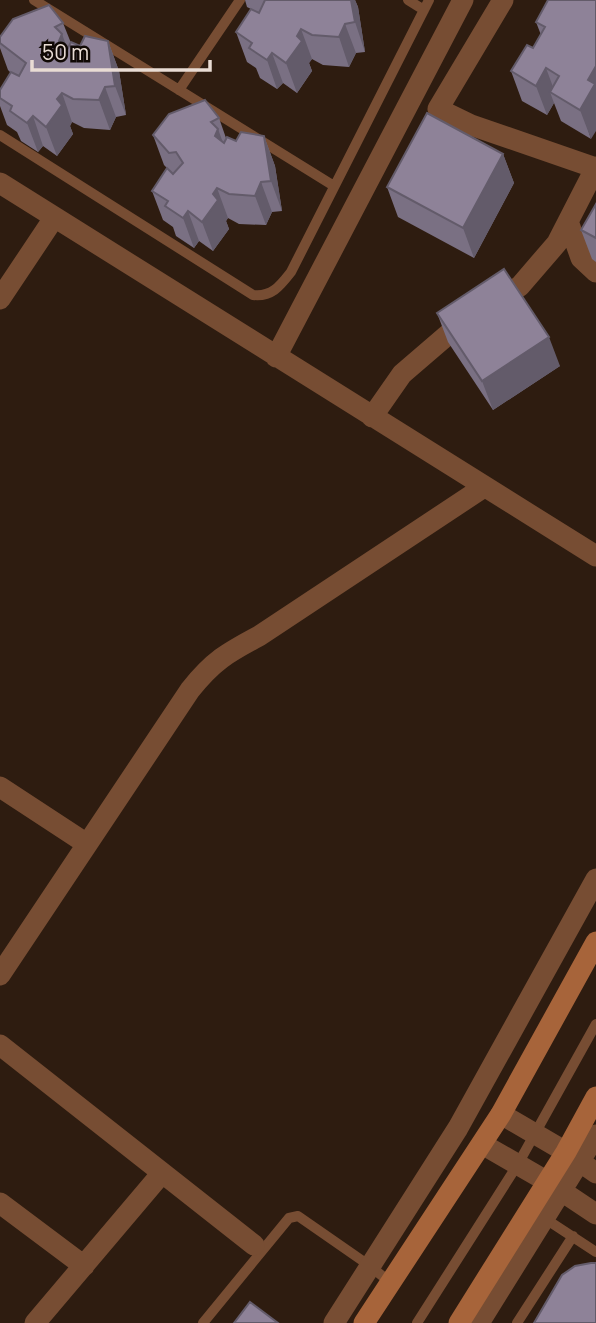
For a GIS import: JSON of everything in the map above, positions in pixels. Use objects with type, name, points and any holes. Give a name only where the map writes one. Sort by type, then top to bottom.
[{"type":"main road","points":[[364,1323],[501,1114],[596,942]]},
{"type":"main road","points":[[459,1323],[555,1187],[581,1162],[596,1097]]},
{"type":"street","points":[[276,357],[337,212],[413,96],[463,0]]},
{"type":"street","points":[[438,109],[503,0]]},
{"type":"street","points":[[372,417],[402,374],[452,331],[520,286],[557,243],[596,168],[471,125],[413,96]]},
{"type":"street","points":[[0,183],[596,556]]},
{"type":"street","points":[[0,299],[54,218]]},
{"type":"street","points":[[569,224],[582,258],[596,272]]},
{"type":"street","points":[[3,965],[209,666],[259,636],[484,487]]},
{"type":"street","points":[[0,787],[87,844]]},
{"type":"street","points":[[334,1323],[458,1128],[596,879]]},
{"type":"street","points":[[0,1045],[254,1245]]},
{"type":"street","points":[[501,1114],[581,1162],[596,1135]]},
{"type":"street","points":[[482,1144],[596,1214]]},
{"type":"street","points":[[35,1323],[162,1172]]},
{"type":"street","points":[[0,1203],[83,1266]]},
{"type":"street","points":[[479,1323],[538,1213]]},
{"type":"lane","points":[[34,0],[334,186]]},
{"type":"lane","points":[[179,90],[240,0]]},
{"type":"lane","points":[[0,135],[253,295],[264,296],[278,289],[337,212],[334,186],[427,5],[408,0]]},
{"type":"lane","points":[[417,1323],[536,1134],[596,1024]]},
{"type":"lane","points":[[538,1213],[596,1252]]},
{"type":"lane","points":[[203,1323],[289,1218],[298,1216],[391,1283]]},
{"type":"lane","points":[[517,1323],[573,1236]]},
{"type":"building","points":[[265,0],[351,0],[355,22],[345,24],[339,37],[312,35],[301,29],[297,36],[302,41],[286,63],[272,53],[267,60],[249,48],[252,43],[236,32],[251,9],[259,13]]},
{"type":"building","points":[[548,0],[596,0],[596,66],[588,80],[595,84],[580,110],[550,92],[559,76],[546,68],[536,86],[511,71],[527,45],[533,48],[545,27],[536,22]]},
{"type":"building","points":[[49,5],[63,23],[55,27],[62,34],[59,41],[68,48],[71,42],[80,46],[85,36],[108,41],[115,86],[105,87],[99,100],[73,99],[62,93],[57,99],[62,105],[46,127],[33,116],[27,123],[10,111],[12,106],[0,98],[0,90],[11,72],[19,76],[26,63],[0,43],[0,37],[13,19]]},
{"type":"building","points":[[205,100],[219,118],[211,122],[218,129],[215,136],[224,143],[227,137],[236,141],[241,132],[264,136],[271,181],[261,182],[255,196],[229,194],[217,188],[213,194],[218,200],[202,222],[188,211],[183,218],[165,206],[168,201],[152,191],[167,168],[173,174],[183,163],[176,152],[169,153],[153,135],[169,114]]},
{"type":"building","points":[[427,113],[503,154],[463,228],[387,187]]},
{"type":"building","points":[[596,204],[596,238],[581,230]]},
{"type":"building","points":[[504,269],[549,337],[482,381],[437,313]]},
{"type":"building","points":[[596,1263],[596,1323],[534,1323],[562,1275],[575,1266]]},
{"type":"building","points":[[250,1302],[278,1323],[234,1323]]}]
